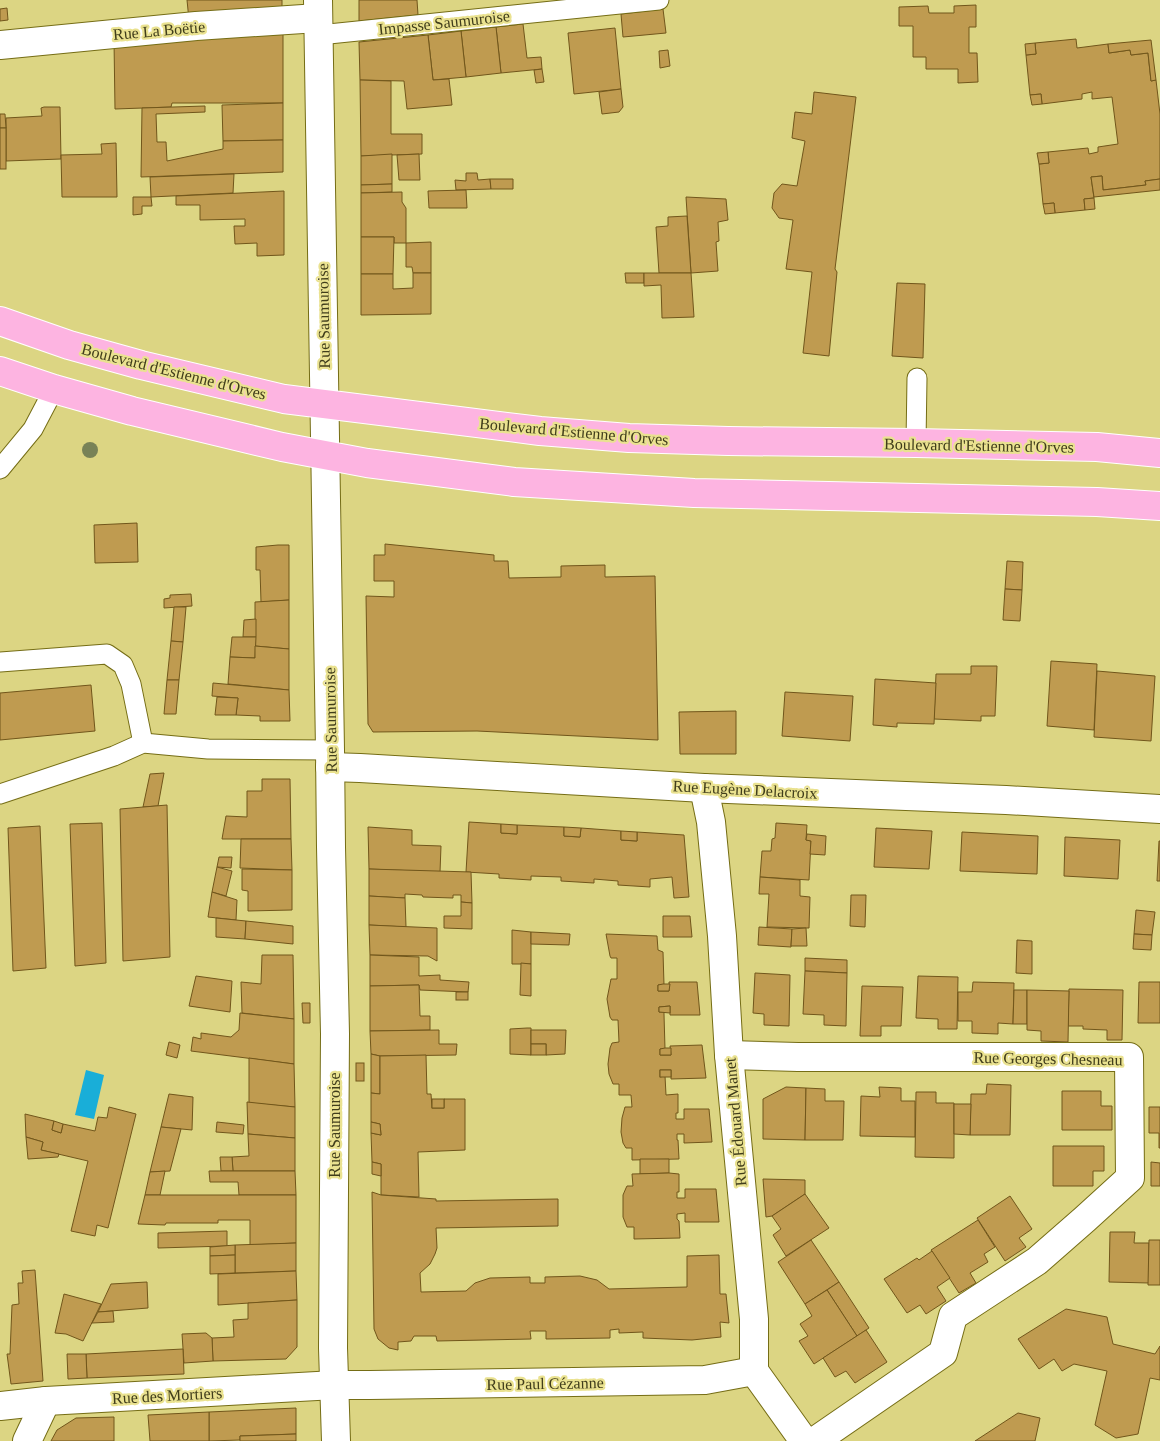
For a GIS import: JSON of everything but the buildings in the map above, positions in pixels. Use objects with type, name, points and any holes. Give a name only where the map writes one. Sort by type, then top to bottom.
[{"type":"main road","name":"Boulevard d'Estienne d'Orves","points":[[0,321],[69,345],[141,365],[284,399],[540,431],[629,438],[1097,447],[1160,453]]},
{"type":"main road","points":[[0,371],[54,389],[142,413],[282,447],[367,463],[523,482],[694,492],[1097,502],[1160,506]]},
{"type":"street","name":"Rue La Boëtie","points":[[0,45],[196,26],[318,18]]},
{"type":"street","name":"Rue Saumuroise","points":[[318,18],[335,1034],[333,1194],[336,1441]]},
{"type":"street","name":"Rue Eugène Delacroix","points":[[330,759],[354,768],[704,788],[1006,800],[1160,809]]},
{"type":"street","name":"Rue Édouard Manet","points":[[704,788],[711,822],[722,936],[729,1055],[754,1319],[754,1371]]},
{"type":"street","name":"Rue Georges Chesneau","points":[[729,1055],[798,1057],[1130,1057],[1130,1178],[1037,1261],[953,1316],[944,1353],[815,1441]]},
{"type":"street","name":"Rue Paul Cézanne","points":[[335,1385],[662,1382],[705,1380],[754,1371]]},
{"type":"street","points":[[754,1371],[804,1441]]},
{"type":"street","name":"Rue des Mortiers","points":[[0,1406],[46,1401],[335,1385]]},
{"type":"street","points":[[27,1441],[46,1401]]},
{"type":"lane","name":"Impasse Saumuroise","points":[[318,18],[659,0]]},
{"type":"lane","points":[[916,443],[917,378]]},
{"type":"lane","points":[[0,470],[32,429],[54,389]]},
{"type":"lane","points":[[0,662],[107,654],[123,665],[130,684],[143,743]]},
{"type":"lane","points":[[0,794],[114,756],[143,743],[330,759]]},
{"type":"water","points":[[86,1070],[104,1075],[94,1119],[75,1115]]}]
